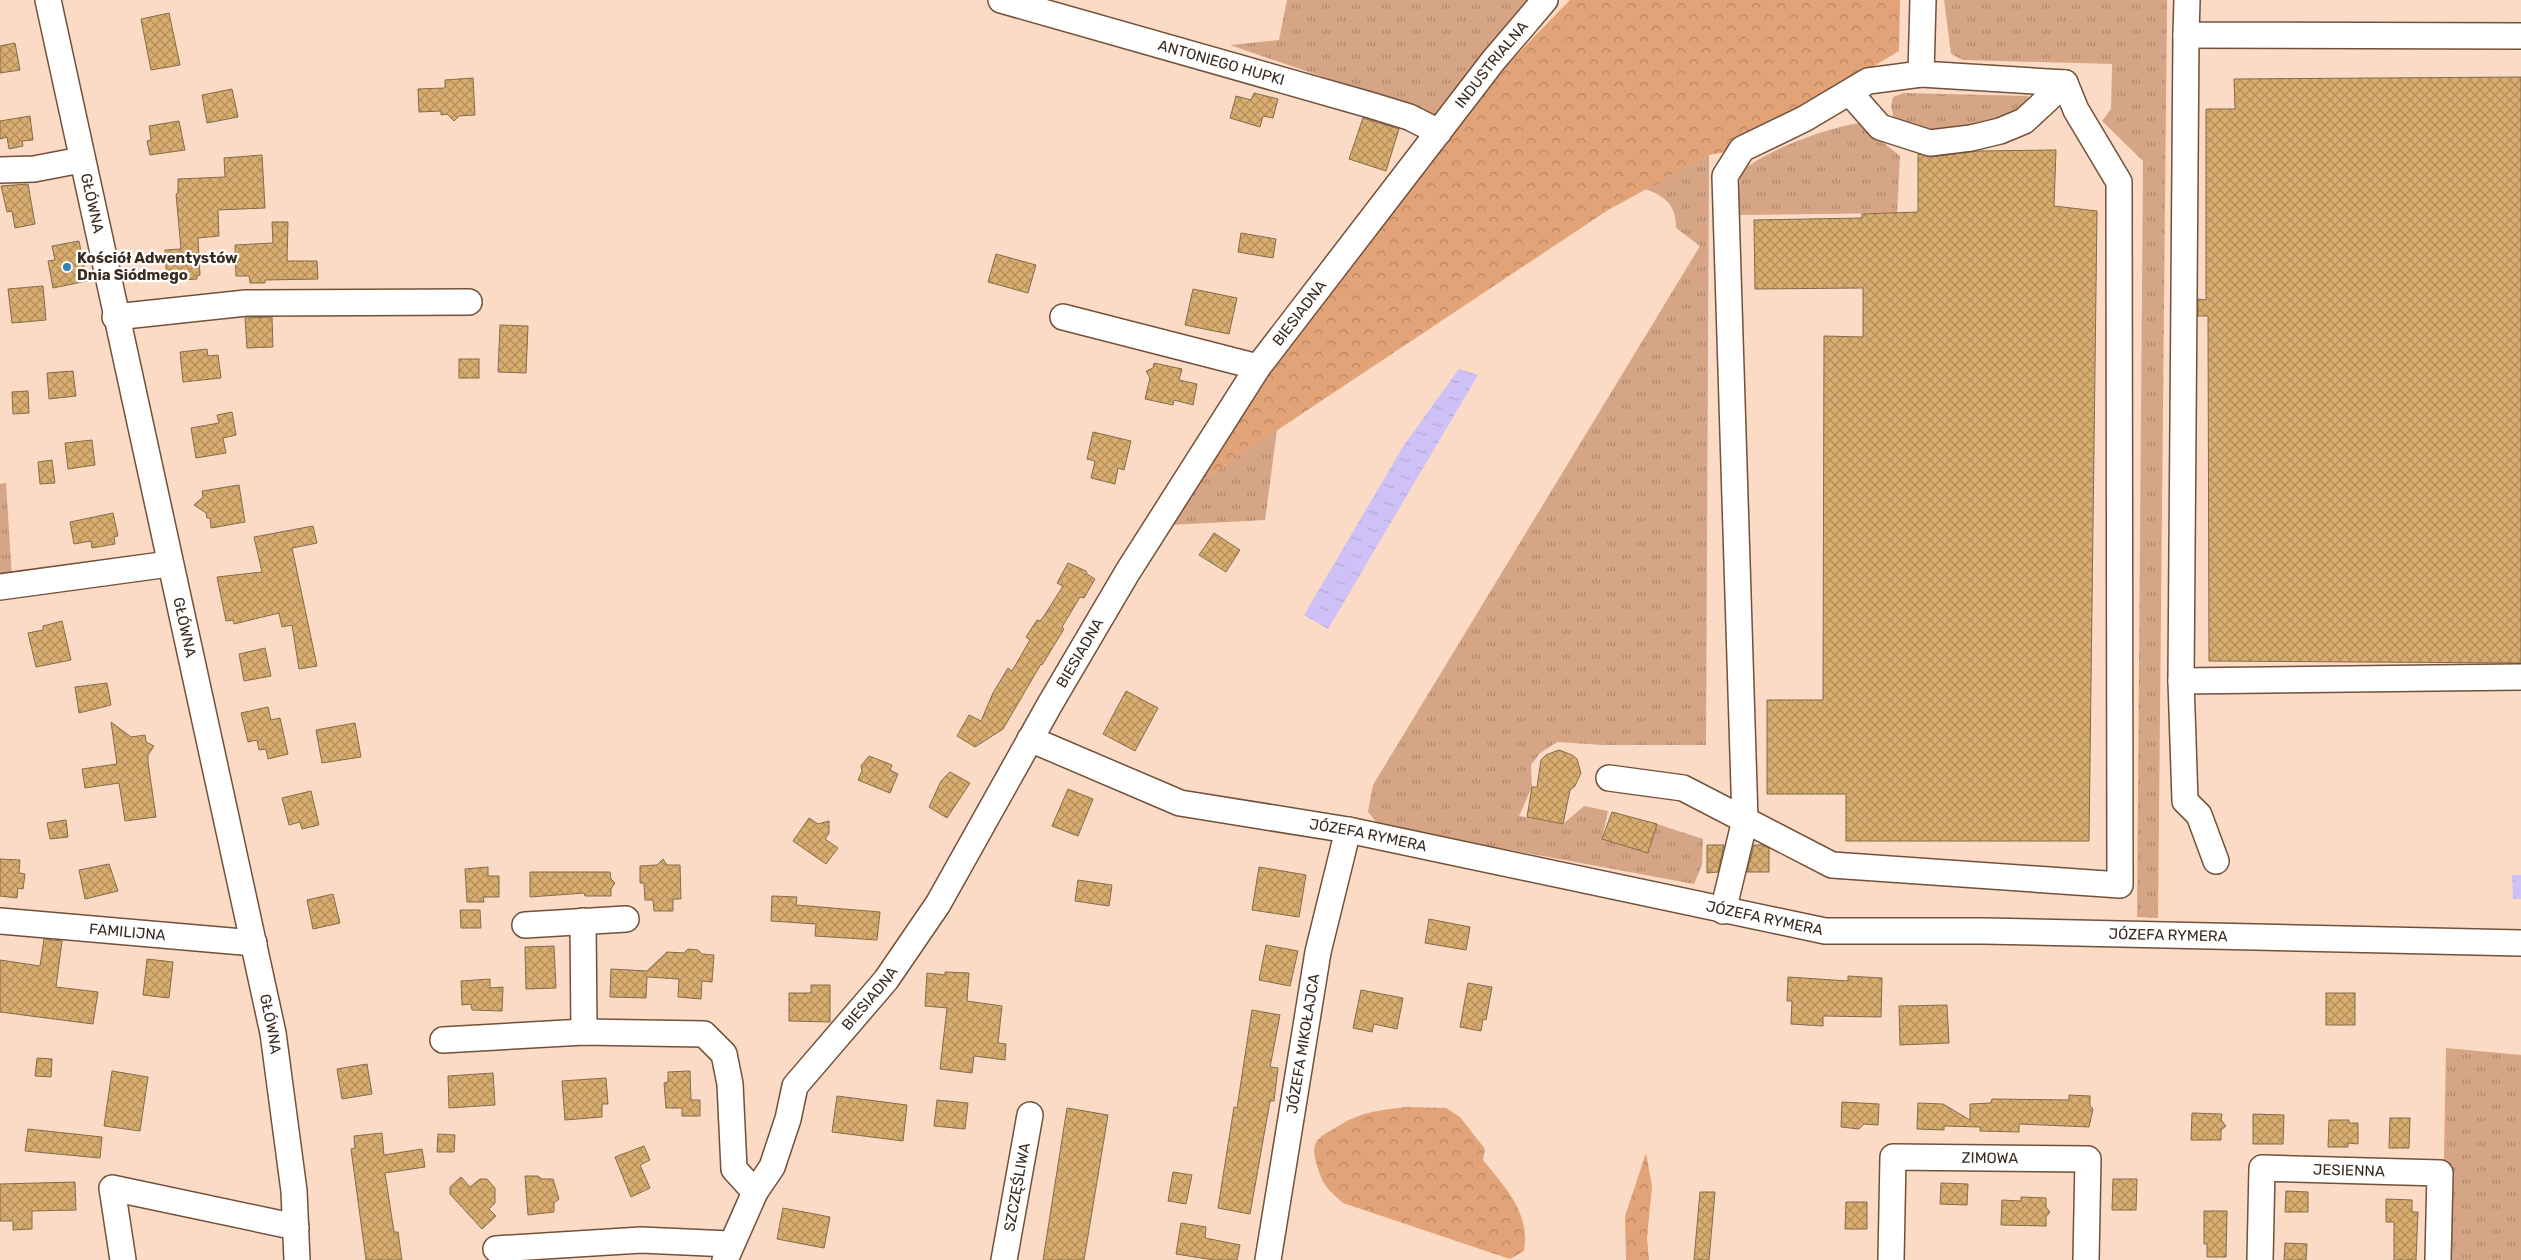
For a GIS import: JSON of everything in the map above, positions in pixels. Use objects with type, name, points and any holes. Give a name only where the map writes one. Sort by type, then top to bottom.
[{"type":"street","name":"GŁÓWNA","points":[[48,0],[115,317],[273,1033],[294,1191],[297,1260]]},
{"type":"street","name":"ANTONIEGO HUPKI","points":[[1001,0],[1370,105],[1409,118],[1439,132]]},
{"type":"street","name":"INDUSTRIALNA","points":[[1439,132],[1493,62],[1545,0]]},
{"type":"street","points":[[1921,74],[1923,0]]},
{"type":"street","points":[[2187,0],[2182,681],[2184,801],[2199,815],[2216,861]]},
{"type":"street","points":[[2186,35],[2521,36]]},
{"type":"street","points":[[1723,911],[1745,820],[1725,176],[1742,150],[1804,119],[1868,81],[1921,74],[2065,83]]},
{"type":"street","points":[[1850,93],[1880,127],[1930,143],[1971,138],[2000,131],[2024,121],[2065,83]]},
{"type":"street","points":[[1609,778],[1683,788],[1832,865],[2120,885],[2119,182],[2076,110],[2065,83]]},
{"type":"street","name":"BIESIADNA","points":[[728,1252],[756,1192],[772,1167],[788,1119],[796,1086],[886,980],[932,911],[1127,573],[1258,367],[1439,132]]},
{"type":"street","points":[[0,170],[34,170],[81,160]]},
{"type":"street","points":[[115,317],[246,303],[469,302]]},
{"type":"street","points":[[1063,317],[1258,367]]},
{"type":"street","points":[[0,587],[169,564]]},
{"type":"street","points":[[2182,681],[2521,677]]},
{"type":"street","name":"JÓZEFA RYMERA","points":[[1030,739],[1180,803],[1348,830],[1723,911],[1825,931],[1984,931],[2521,943]]},
{"type":"street","name":"JÓZEFA MIKOŁAJCA","points":[[1268,1260],[1318,952],[1348,830]]},
{"type":"street","points":[[525,924],[626,919]]},
{"type":"street","name":"FAMILIJNA","points":[[0,921],[254,944]]},
{"type":"street","points":[[583,922],[584,1032]]},
{"type":"street","points":[[443,1040],[584,1032],[704,1034],[724,1054],[730,1084],[734,1169],[756,1192]]},
{"type":"street","name":"SZCZĘŚLIWA","points":[[1004,1260],[1030,1115]]},
{"type":"street","name":"ZIMOWA","points":[[1890,1260],[1893,1157],[2088,1160],[2086,1260]]},
{"type":"street","name":"JESIENNA","points":[[2260,1260],[2262,1168],[2440,1173],[2438,1260]]},
{"type":"street","points":[[123,1260],[112,1188],[296,1227]]},
{"type":"street","points":[[496,1249],[641,1240],[728,1252]]},
{"type":"green space","points":[[1287,0],[1539,0],[1437,116],[1230,45],[1279,40]]},
{"type":"green space","points":[[1570,0],[1900,0],[1899,51],[1809,105],[1742,149],[1709,155],[1608,210],[1201,481],[1372,198],[1387,188]]},
{"type":"green space","points":[[1944,0],[2167,0],[2158,918],[2137,917],[2143,161],[2102,121],[2111,109],[2112,64],[1963,60],[1951,54]]},
{"type":"green space","points":[[1904,93],[2028,96],[2029,104],[1970,130],[1934,134],[1895,124],[1891,106],[1893,97]]},
{"type":"green space","points":[[1859,123],[1900,156],[1897,213],[1738,215],[1740,172],[1766,155],[1797,141],[1829,130]]},
{"type":"green space","points":[[1709,155],[1706,745],[1602,745],[1557,742],[1540,753],[1531,765],[1532,787],[1519,816],[1563,824],[1584,806],[1608,811],[1602,839],[1648,853],[1657,824],[1703,839],[1702,865],[1694,884],[1380,826],[1368,812],[1373,785],[1700,246],[1676,228],[1674,213],[1668,203],[1652,191],[1645,189]]},
{"type":"green space","points":[[1277,430],[1265,520],[1171,525],[1201,481]]},
{"type":"green space","points":[[6,483],[12,578],[0,578],[0,484]]},
{"type":"green space","points":[[2446,1048],[2521,1055],[2521,1260],[2442,1260]]},
{"type":"green space","points":[[1407,1107],[1446,1108],[1460,1117],[1485,1149],[1483,1160],[1500,1180],[1520,1213],[1524,1225],[1524,1251],[1510,1259],[1343,1203],[1329,1189],[1320,1176],[1314,1155],[1314,1149],[1318,1140],[1345,1122],[1362,1115]]},
{"type":"green space","points":[[1646,1153],[1652,1186],[1647,1238],[1649,1260],[1626,1260],[1625,1216]]},
{"type":"water","points":[[1459,369],[1478,375],[1328,629],[1304,615],[1404,445]]},
{"type":"water","points":[[2512,875],[2521,875],[2521,899],[2513,899]]},
{"type":"building","points":[[169,13],[180,65],[151,70],[141,19]]},
{"type":"building","points":[[15,43],[20,70],[0,73],[0,46]]},
{"type":"building","points":[[2521,77],[2521,663],[2209,661],[2208,316],[2198,316],[2198,299],[2206,300],[2206,109],[2235,109],[2234,79]]},
{"type":"building","points":[[473,78],[475,115],[459,116],[454,121],[447,114],[441,115],[441,111],[419,112],[418,89],[445,88],[445,80]]},
{"type":"building","points":[[232,89],[238,117],[207,123],[202,95]]},
{"type":"building","points":[[1254,93],[1278,99],[1273,118],[1263,116],[1260,127],[1230,118],[1236,96],[1251,100]]},
{"type":"building","points":[[30,116],[33,140],[22,141],[23,146],[9,149],[7,137],[0,139],[0,121]]},
{"type":"building","points":[[1363,118],[1399,129],[1386,171],[1349,159]]},
{"type":"building","points":[[179,121],[185,150],[150,155],[147,141],[151,140],[149,126]]},
{"type":"building","points":[[2056,150],[2054,206],[2097,211],[2089,841],[1846,841],[1846,794],[1767,794],[1767,700],[1823,700],[1824,336],[1863,337],[1863,288],[1755,289],[1754,220],[1862,218],[1862,214],[1918,212],[1918,154],[1932,157],[1977,151]]},
{"type":"building","points":[[262,155],[265,208],[218,210],[219,236],[198,238],[200,275],[197,276],[197,279],[167,281],[165,250],[181,249],[176,194],[178,193],[178,179],[225,177],[224,158]]},
{"type":"building","points":[[28,184],[35,224],[15,228],[12,211],[7,212],[1,186]]},
{"type":"building","points":[[272,222],[288,222],[287,261],[317,261],[318,279],[265,280],[265,283],[250,283],[249,276],[236,276],[235,245],[273,243]]},
{"type":"building","points":[[1241,233],[1276,239],[1273,258],[1238,252]]},
{"type":"building","name":"Kościół Adwentystów Dnia Siódmego","points":[[79,241],[87,281],[53,288],[48,261],[55,260],[52,246]]},
{"type":"building","points":[[996,254],[1036,265],[1028,293],[988,282]]},
{"type":"building","points":[[43,286],[46,320],[12,323],[8,289]]},
{"type":"building","points":[[1193,289],[1237,298],[1229,334],[1185,325]]},
{"type":"building","points":[[272,317],[273,347],[247,348],[245,318]]},
{"type":"building","points":[[500,325],[528,326],[526,373],[498,372]]},
{"type":"building","points":[[207,349],[208,356],[218,355],[221,378],[183,382],[180,352]]},
{"type":"building","points":[[459,359],[479,359],[479,378],[459,378]]},
{"type":"building","points":[[1154,363],[1182,369],[1179,380],[1197,384],[1193,405],[1174,400],[1173,405],[1145,399],[1150,378],[1146,371],[1153,368]]},
{"type":"building","points":[[73,371],[76,396],[49,399],[47,373]]},
{"type":"building","points":[[28,391],[29,413],[13,414],[12,392]]},
{"type":"building","points":[[232,412],[236,435],[223,438],[226,453],[196,458],[191,428],[219,423],[217,415]]},
{"type":"building","points":[[1093,432],[1131,441],[1124,470],[1118,468],[1115,484],[1091,478],[1095,461],[1087,459]]},
{"type":"building","points":[[92,440],[95,465],[68,469],[65,443]]},
{"type":"building","points":[[52,460],[55,483],[40,484],[38,462]]},
{"type":"building","points":[[239,485],[245,522],[211,528],[210,518],[207,518],[206,513],[194,505],[203,497],[202,491]]},
{"type":"building","points":[[113,513],[118,536],[114,537],[115,544],[92,548],[91,541],[74,544],[70,522]]},
{"type":"building","points":[[313,526],[317,543],[292,548],[317,666],[299,669],[292,625],[282,627],[279,613],[234,624],[233,620],[226,621],[217,577],[262,572],[254,537]]},
{"type":"building","points":[[1214,533],[1240,550],[1226,572],[1199,555]]},
{"type":"building","points":[[1068,563],[1086,571],[1087,574],[1095,579],[1084,598],[1080,597],[1062,627],[1064,629],[1003,729],[975,747],[957,736],[969,715],[981,721],[993,693],[1008,668],[1012,671],[1030,640],[1026,637],[1037,620],[1040,621],[1044,616],[1063,586],[1057,583]]},
{"type":"building","points":[[62,621],[71,660],[36,667],[28,633],[43,630],[43,626]]},
{"type":"building","points":[[265,648],[271,676],[244,681],[239,654]]},
{"type":"building","points":[[107,683],[111,705],[79,713],[75,687]]},
{"type":"building","points":[[1126,691],[1158,708],[1135,751],[1103,734]]},
{"type":"building","points":[[268,707],[271,720],[280,718],[288,754],[268,759],[266,749],[259,750],[257,740],[248,742],[241,713]]},
{"type":"building","points":[[111,722],[131,737],[145,735],[146,742],[154,746],[148,755],[148,762],[156,817],[125,821],[119,783],[85,788],[82,769],[117,764]]},
{"type":"building","points":[[355,723],[361,757],[322,763],[316,730]]},
{"type":"building","points":[[1559,750],[1577,759],[1581,773],[1575,786],[1570,790],[1563,824],[1527,817],[1532,787],[1537,787],[1541,760],[1546,755]]},
{"type":"building","points":[[869,756],[892,765],[890,770],[898,774],[890,793],[858,780],[862,771],[861,766]]},
{"type":"building","points":[[950,772],[970,783],[947,818],[929,807],[941,781]]},
{"type":"building","points":[[1068,789],[1093,799],[1078,836],[1052,826]]},
{"type":"building","points":[[311,791],[319,825],[302,829],[300,822],[289,825],[282,798]]},
{"type":"building","points":[[1612,812],[1657,824],[1648,853],[1602,839]]},
{"type":"building","points":[[809,818],[818,824],[829,821],[829,833],[825,839],[838,848],[826,864],[793,841]]},
{"type":"building","points":[[66,820],[68,837],[50,839],[47,823]]},
{"type":"building","points":[[1707,845],[1724,845],[1718,872],[1707,873]]},
{"type":"building","points":[[1754,845],[1762,845],[1769,848],[1769,872],[1747,872]]},
{"type":"building","points":[[0,859],[20,860],[19,873],[25,874],[23,889],[18,888],[17,898],[0,896]]},
{"type":"building","points":[[663,859],[667,865],[680,865],[681,899],[673,899],[673,911],[654,911],[653,900],[645,900],[644,883],[640,883],[640,866],[657,865]]},
{"type":"building","points":[[109,864],[118,891],[85,899],[79,870]]},
{"type":"building","points":[[488,867],[488,876],[499,876],[499,897],[483,897],[484,902],[467,902],[465,869]]},
{"type":"building","points":[[1259,867],[1306,875],[1299,917],[1252,910]]},
{"type":"building","points":[[530,872],[610,872],[611,879],[615,883],[611,889],[611,896],[585,896],[584,893],[530,897]]},
{"type":"building","points":[[1078,880],[1112,885],[1109,906],[1075,901]]},
{"type":"building","points":[[333,894],[340,923],[313,929],[307,900]]},
{"type":"building","points":[[772,896],[797,897],[796,905],[880,912],[877,940],[815,936],[816,924],[771,921]]},
{"type":"building","points":[[460,910],[480,910],[481,928],[461,928]]},
{"type":"building","points":[[1429,919],[1470,927],[1466,950],[1425,943]]},
{"type":"building","points":[[44,939],[62,941],[56,987],[98,992],[93,1024],[0,1012],[0,960],[40,966]]},
{"type":"building","points":[[1266,945],[1298,951],[1290,986],[1259,980]]},
{"type":"building","points":[[554,946],[556,988],[526,989],[525,947]]},
{"type":"building","points":[[688,949],[698,950],[702,954],[714,955],[712,982],[702,981],[701,999],[678,997],[679,979],[647,977],[646,998],[610,997],[611,969],[647,971],[667,952],[684,953]]},
{"type":"building","points":[[147,959],[173,962],[169,998],[143,995]]},
{"type":"building","points":[[945,972],[969,973],[967,1001],[1002,1006],[998,1043],[1006,1044],[1005,1060],[974,1056],[972,1073],[940,1069],[947,1008],[925,1006],[927,973],[945,975]]},
{"type":"building","points":[[1848,976],[1882,978],[1881,1017],[1823,1016],[1823,1026],[1791,1024],[1792,1001],[1787,1001],[1788,977],[1848,981]]},
{"type":"building","points":[[490,979],[490,988],[503,987],[502,1011],[472,1010],[471,1004],[462,1005],[461,981]]},
{"type":"building","points":[[1468,983],[1492,987],[1486,1020],[1483,1019],[1481,1031],[1460,1027]]},
{"type":"building","points":[[811,985],[830,985],[830,1022],[789,1021],[789,993],[811,993]]},
{"type":"building","points":[[1361,990],[1403,998],[1397,1029],[1374,1024],[1372,1032],[1353,1028]]},
{"type":"building","points":[[2326,993],[2355,993],[2355,1025],[2326,1025]]},
{"type":"building","points":[[1947,1005],[1949,1043],[1900,1045],[1899,1006]]},
{"type":"building","points":[[1252,1010],[1280,1015],[1270,1067],[1278,1068],[1274,1101],[1270,1101],[1250,1214],[1218,1208],[1234,1107],[1237,1108]]},
{"type":"building","points":[[37,1058],[52,1059],[51,1077],[35,1076]]},
{"type":"building","points":[[367,1064],[372,1094],[342,1099],[337,1069]]},
{"type":"building","points":[[112,1071],[148,1077],[140,1131],[104,1126]]},
{"type":"building","points":[[690,1071],[691,1100],[700,1100],[700,1116],[682,1116],[682,1108],[666,1108],[664,1083],[668,1082],[668,1072]]},
{"type":"building","points":[[493,1073],[495,1105],[449,1108],[448,1076]]},
{"type":"building","points":[[606,1078],[608,1104],[602,1104],[602,1117],[565,1120],[562,1081]]},
{"type":"building","points":[[2069,1095],[2090,1096],[2090,1106],[2093,1109],[2089,1127],[2019,1124],[2019,1132],[1980,1131],[1980,1127],[1944,1126],[1944,1130],[1917,1129],[1918,1103],[1943,1104],[1970,1120],[1970,1104],[1991,1103],[1992,1099],[2069,1100]]},
{"type":"building","points":[[837,1096],[907,1105],[903,1141],[832,1132]]},
{"type":"building","points":[[937,1100],[968,1103],[965,1129],[934,1126]]},
{"type":"building","points":[[1842,1102],[1879,1104],[1878,1125],[1864,1124],[1859,1129],[1841,1127]]},
{"type":"building","points":[[1067,1108],[1108,1115],[1084,1260],[1043,1260]]},
{"type":"building","points":[[2192,1113],[2222,1114],[2221,1120],[2226,1126],[2221,1130],[2221,1140],[2191,1140]]},
{"type":"building","points":[[2253,1114],[2284,1115],[2283,1144],[2253,1144]]},
{"type":"building","points":[[2390,1118],[2410,1118],[2409,1148],[2389,1148]]},
{"type":"building","points":[[2329,1120],[2349,1120],[2349,1123],[2358,1123],[2358,1144],[2348,1143],[2348,1147],[2328,1147]]},
{"type":"building","points":[[28,1129],[102,1137],[100,1158],[25,1151]]},
{"type":"building","points":[[382,1133],[384,1155],[422,1149],[425,1167],[385,1173],[394,1232],[398,1232],[402,1260],[366,1260],[351,1149],[355,1148],[354,1136]]},
{"type":"building","points":[[438,1134],[455,1135],[454,1152],[437,1152]]},
{"type":"building","points":[[644,1146],[650,1160],[640,1165],[650,1188],[631,1197],[615,1157]]},
{"type":"building","points":[[1173,1172],[1192,1175],[1186,1204],[1168,1201]]},
{"type":"building","points":[[525,1176],[553,1179],[559,1199],[554,1203],[554,1212],[528,1215]]},
{"type":"building","points":[[461,1177],[470,1187],[480,1179],[487,1179],[495,1188],[495,1203],[489,1209],[496,1216],[482,1229],[450,1194],[450,1187]]},
{"type":"building","points":[[2113,1179],[2137,1179],[2136,1210],[2112,1210]]},
{"type":"building","points":[[75,1182],[76,1210],[32,1211],[32,1229],[13,1230],[13,1221],[0,1221],[0,1184]]},
{"type":"building","points":[[1941,1183],[1968,1184],[1967,1205],[1940,1204]]},
{"type":"building","points":[[2286,1191],[2308,1192],[2308,1212],[2285,1212]]},
{"type":"building","points":[[1700,1192],[1715,1192],[1709,1260],[1694,1260]]},
{"type":"building","points":[[2021,1197],[2046,1198],[2046,1207],[2050,1212],[2046,1217],[2046,1226],[2001,1225],[2002,1200],[2021,1201]]},
{"type":"building","points":[[2386,1199],[2412,1200],[2412,1212],[2418,1212],[2416,1260],[2394,1260],[2394,1222],[2386,1222]]},
{"type":"building","points":[[1846,1202],[1867,1202],[1867,1229],[1845,1229]]},
{"type":"building","points":[[783,1208],[830,1217],[824,1248],[777,1239]]},
{"type":"building","points":[[2204,1211],[2227,1211],[2226,1257],[2207,1257],[2207,1244],[2204,1244]]},
{"type":"building","points":[[1181,1223],[1206,1227],[1205,1238],[1240,1245],[1237,1260],[1214,1260],[1176,1254]]},
{"type":"building","points":[[2285,1243],[2307,1244],[2306,1260],[2284,1260]]},
{"type":"place","name":"Kościół Adwentystów Dnia Siódmego","points":[[67,267]]}]
